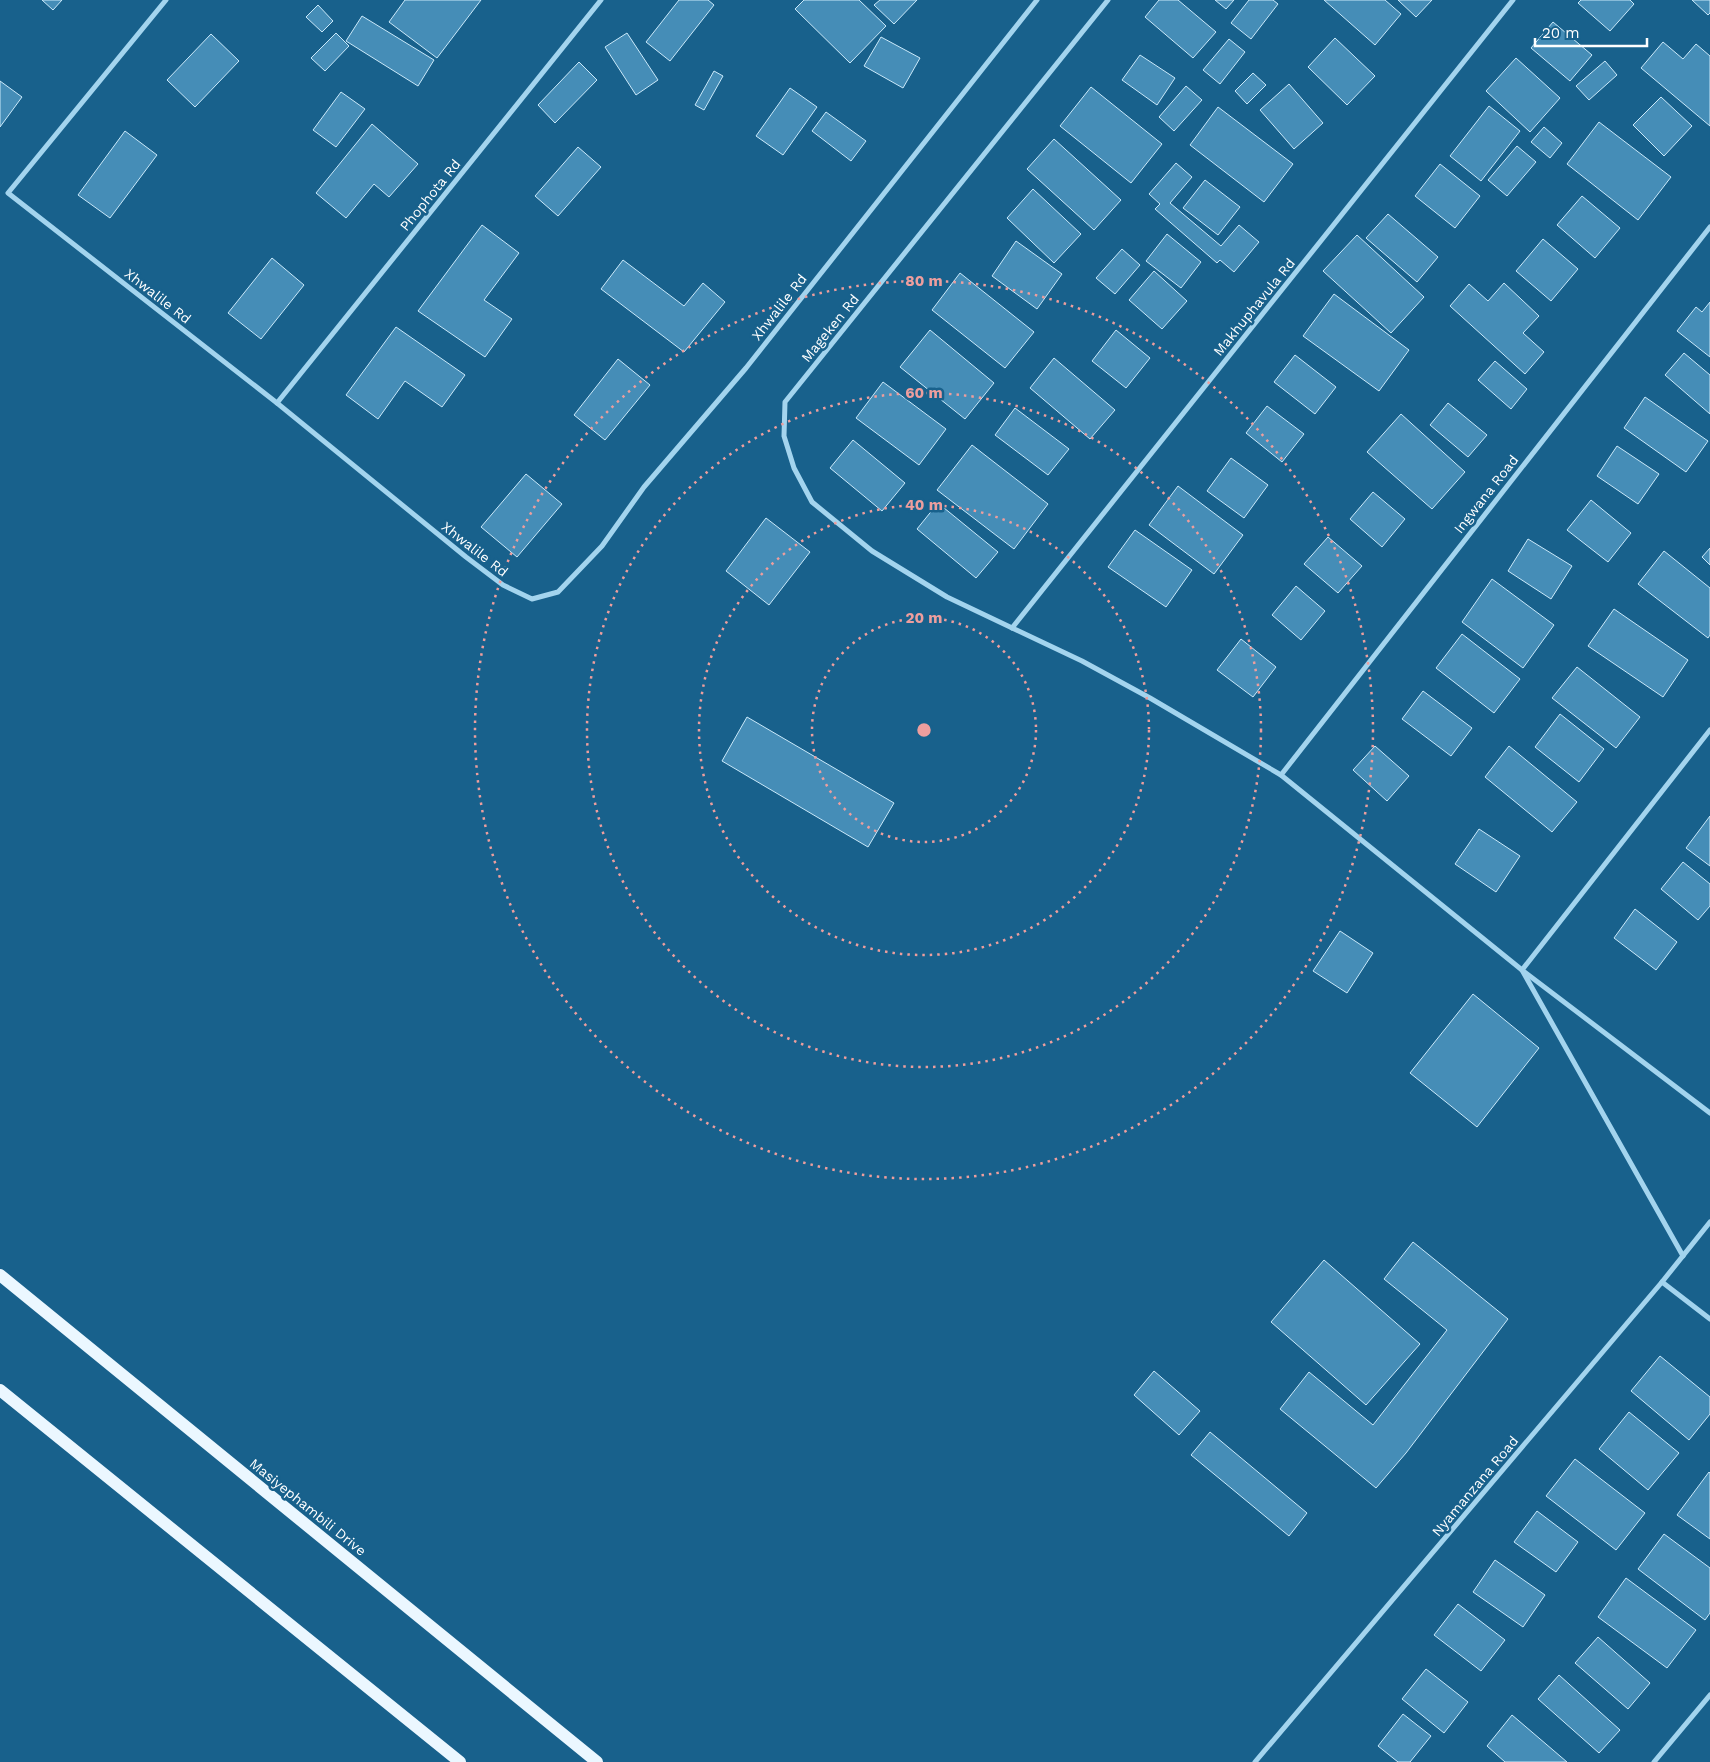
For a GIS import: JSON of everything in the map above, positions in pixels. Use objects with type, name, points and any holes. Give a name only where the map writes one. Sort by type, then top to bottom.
[{"type":"main road","name":"Masiyephambili Drive","points":[[0,1275],[597,1762]]},
{"type":"main road","points":[[0,1390],[460,1762]]},
{"type":"street","name":"Xhwalile Rd","points":[[166,0],[8,193],[277,403],[503,585],[532,599],[558,592],[602,546],[644,487],[746,368],[1038,0]]},
{"type":"street","name":"Phophota Rd","points":[[277,403],[601,0]]},
{"type":"street","name":"Mageken Rd","points":[[1108,0],[785,402],[784,436],[794,468],[812,502],[872,551],[947,597],[1082,661],[1150,698],[1280,775],[1402,870],[1522,970],[1710,1113]]},
{"type":"street","name":"Makhuphavula Rd","points":[[1012,628],[1513,0]]},
{"type":"street","name":"Ingwana Road","points":[[1280,775],[1710,227]]},
{"type":"street","points":[[1683,1256],[1522,970],[1710,730]]},
{"type":"street","name":"Nyamanzana Road","points":[[1255,1762],[1662,1282],[1710,1222]]},
{"type":"street","points":[[1662,1282],[1710,1319]]},
{"type":"street","points":[[1654,1762],[1710,1695]]},
{"type":"building","points":[[42,0],[62,0],[53,10]]},
{"type":"building","points":[[405,0],[481,0],[437,58],[389,22]]},
{"type":"building","points":[[679,0],[708,0],[714,5],[670,61],[646,42]]},
{"type":"building","points":[[804,0],[859,0],[886,26],[850,63],[795,9]]},
{"type":"building","points":[[880,0],[917,0],[894,24],[874,5]]},
{"type":"building","points":[[1159,0],[1178,0],[1216,32],[1193,58],[1145,17]]},
{"type":"building","points":[[1215,0],[1234,0],[1226,9]]},
{"type":"building","points":[[1249,0],[1273,0],[1278,4],[1251,39],[1231,23]]},
{"type":"building","points":[[1324,0],[1385,0],[1401,14],[1375,45]]},
{"type":"building","points":[[1398,0],[1432,0],[1416,17]]},
{"type":"building","points":[[1581,0],[1630,0],[1634,4],[1610,31],[1578,3]]},
{"type":"building","points":[[1692,0],[1710,0],[1710,13],[1708,15]]},
{"type":"building","points":[[318,5],[333,21],[322,32],[306,17]]},
{"type":"building","points":[[362,16],[434,60],[418,86],[346,41]]},
{"type":"building","points":[[1553,22],[1592,55],[1570,81],[1531,48]]},
{"type":"building","points":[[336,33],[349,46],[325,71],[311,58]]},
{"type":"building","points":[[627,33],[658,80],[636,95],[605,47]]},
{"type":"building","points":[[211,34],[239,61],[195,107],[167,80]]},
{"type":"building","points":[[881,37],[920,58],[903,88],[864,66]]},
{"type":"building","points":[[1335,38],[1375,76],[1347,105],[1308,67]]},
{"type":"building","points":[[1229,39],[1245,52],[1220,84],[1203,70]]},
{"type":"building","points":[[1663,42],[1683,59],[1696,44],[1710,56],[1710,126],[1641,68]]},
{"type":"building","points":[[1140,55],[1175,78],[1157,105],[1122,80]]},
{"type":"building","points":[[1516,58],[1560,98],[1530,132],[1486,91]]},
{"type":"building","points":[[1605,61],[1617,75],[1589,100],[1576,86]]},
{"type":"building","points":[[579,62],[597,80],[555,123],[538,105]]},
{"type":"building","points":[[714,71],[723,76],[704,110],[695,105]]},
{"type":"building","points":[[1253,73],[1266,85],[1247,104],[1235,91]]},
{"type":"building","points":[[0,81],[22,97],[0,127]]},
{"type":"building","points":[[1289,84],[1323,123],[1294,149],[1260,110]]},
{"type":"building","points":[[1186,86],[1202,100],[1174,131],[1159,117]]},
{"type":"building","points":[[1091,87],[1162,144],[1131,183],[1060,126]]},
{"type":"building","points":[[790,88],[817,107],[783,155],[756,136]]},
{"type":"building","points":[[341,92],[365,109],[336,147],[313,130]]},
{"type":"building","points":[[1661,97],[1692,126],[1664,156],[1633,125]]},
{"type":"building","points":[[1489,106],[1520,131],[1481,181],[1450,156]]},
{"type":"building","points":[[1218,107],[1293,164],[1264,202],[1190,145]]},
{"type":"building","points":[[826,112],[866,141],[851,161],[812,131]]},
{"type":"building","points":[[1599,122],[1671,177],[1638,220],[1567,164]]},
{"type":"building","points":[[372,124],[418,164],[389,197],[374,184],[346,218],[316,193]]},
{"type":"building","points":[[1544,127],[1562,143],[1550,158],[1531,142]]},
{"type":"building","points":[[125,131],[157,155],[110,218],[78,195]]},
{"type":"building","points":[[1054,139],[1121,200],[1094,230],[1027,169]]},
{"type":"building","points":[[1517,146],[1536,162],[1507,196],[1488,180]]},
{"type":"building","points":[[578,147],[601,167],[558,216],[535,196]]},
{"type":"building","points":[[1176,163],[1192,177],[1170,203],[1221,246],[1239,225],[1259,242],[1234,272],[1220,260],[1217,263],[1155,209],[1160,204],[1149,194]]},
{"type":"building","points":[[1440,164],[1480,196],[1455,228],[1415,196]]},
{"type":"building","points":[[1205,180],[1240,207],[1218,235],[1183,208]]},
{"type":"building","points":[[1033,189],[1081,234],[1054,263],[1007,218]]},
{"type":"building","points":[[1582,196],[1620,228],[1595,258],[1557,225]]},
{"type":"building","points":[[1388,214],[1438,257],[1417,282],[1366,238]]},
{"type":"building","points":[[482,225],[519,253],[484,300],[512,319],[485,357],[418,311]]},
{"type":"building","points":[[1167,234],[1201,262],[1181,288],[1146,261]]},
{"type":"building","points":[[1357,235],[1424,297],[1391,333],[1323,271]]},
{"type":"building","points":[[1543,239],[1578,269],[1551,301],[1516,271]]},
{"type":"building","points":[[1016,241],[1062,274],[1037,309],[992,276]]},
{"type":"building","points":[[1122,249],[1140,265],[1115,294],[1096,278]]},
{"type":"building","points":[[272,258],[304,285],[261,339],[228,313]]},
{"type":"building","points":[[623,260],[684,306],[703,283],[725,302],[684,352],[601,289]]},
{"type":"building","points":[[1154,271],[1187,301],[1162,329],[1129,300]]},
{"type":"building","points":[[960,273],[1034,332],[1005,368],[932,310]]},
{"type":"building","points":[[1504,283],[1539,316],[1523,333],[1544,352],[1525,374],[1450,306],[1469,284],[1488,301]]},
{"type":"building","points":[[1334,294],[1409,350],[1379,391],[1303,336]]},
{"type":"building","points":[[1710,302],[1710,357],[1677,331],[1696,307],[1702,312]]},
{"type":"building","points":[[396,327],[465,375],[442,407],[405,381],[378,419],[346,395]]},
{"type":"building","points":[[930,330],[994,383],[965,419],[900,367]]},
{"type":"building","points":[[1116,330],[1150,358],[1126,388],[1092,361]]},
{"type":"building","points":[[1684,353],[1710,375],[1710,414],[1665,375]]},
{"type":"building","points":[[1295,355],[1336,387],[1315,414],[1274,382]]},
{"type":"building","points":[[1054,358],[1115,410],[1090,439],[1030,388]]},
{"type":"building","points":[[618,359],[650,385],[605,440],[574,415]]},
{"type":"building","points":[[1495,361],[1527,389],[1511,409],[1478,380]]},
{"type":"building","points":[[883,382],[946,429],[919,465],[856,418]]},
{"type":"building","points":[[1645,397],[1708,441],[1686,472],[1624,428]]},
{"type":"building","points":[[1448,403],[1487,435],[1468,457],[1430,425]]},
{"type":"building","points":[[1267,406],[1304,434],[1282,462],[1246,433]]},
{"type":"building","points":[[1015,408],[1069,449],[1048,475],[995,435]]},
{"type":"building","points":[[1401,414],[1465,472],[1432,509],[1367,452]]},
{"type":"building","points":[[853,440],[905,483],[882,511],[830,468]]},
{"type":"building","points":[[972,445],[1048,504],[1014,549],[937,490]]},
{"type":"building","points":[[1617,446],[1659,474],[1638,504],[1597,476]]},
{"type":"building","points":[[1231,458],[1268,485],[1244,518],[1207,491]]},
{"type":"building","points":[[526,474],[562,504],[517,557],[481,527]]},
{"type":"building","points":[[1178,486],[1243,535],[1214,574],[1149,525]]},
{"type":"building","points":[[1373,492],[1405,519],[1382,547],[1350,519]]},
{"type":"building","points":[[1591,500],[1631,533],[1608,562],[1567,530]]},
{"type":"building","points":[[938,503],[998,552],[976,578],[917,529]]},
{"type":"building","points":[[766,518],[810,552],[769,605],[726,571]]},
{"type":"building","points":[[1135,530],[1192,570],[1166,607],[1108,567]]},
{"type":"building","points":[[1328,537],[1362,566],[1338,593],[1304,564]]},
{"type":"building","points":[[1528,539],[1572,566],[1551,599],[1508,571]]},
{"type":"building","points":[[1710,548],[1710,565],[1702,557]]},
{"type":"building","points":[[1664,551],[1710,588],[1710,635],[1708,638],[1638,584]]},
{"type":"building","points":[[1492,579],[1554,625],[1523,668],[1462,622]]},
{"type":"building","points":[[1296,586],[1325,611],[1301,640],[1272,615]]},
{"type":"building","points":[[1614,609],[1688,660],[1663,697],[1588,646]]},
{"type":"building","points":[[1462,634],[1520,679],[1494,713],[1436,668]]},
{"type":"building","points":[[1241,639],[1276,667],[1253,697],[1217,670]]},
{"type":"building","points":[[1577,667],[1640,717],[1616,748],[1552,698]]},
{"type":"building","points":[[1423,691],[1472,728],[1451,756],[1402,719]]},
{"type":"building","points":[[1560,714],[1604,749],[1579,782],[1535,747]]},
{"type":"building","points":[[747,717],[894,803],[868,847],[722,761]]},
{"type":"building","points":[[1375,746],[1409,776],[1387,801],[1353,770]]},
{"type":"building","points":[[1509,746],[1577,802],[1552,832],[1485,777]]},
{"type":"building","points":[[1710,816],[1710,866],[1686,848]]},
{"type":"building","points":[[1479,829],[1520,856],[1496,892],[1455,864]]},
{"type":"building","points":[[1683,862],[1710,884],[1710,906],[1698,920],[1661,889]]},
{"type":"building","points":[[1635,909],[1677,942],[1656,970],[1614,938]]},
{"type":"building","points":[[1340,931],[1373,953],[1347,993],[1313,971]]},
{"type":"building","points":[[1473,994],[1539,1048],[1477,1127],[1410,1073]]},
{"type":"building","points":[[1413,1242],[1508,1319],[1406,1453],[1376,1488],[1280,1409],[1309,1372],[1373,1425],[1447,1330],[1384,1279]]},
{"type":"building","points":[[1324,1260],[1420,1344],[1366,1405],[1271,1322]]},
{"type":"building","points":[[1660,1356],[1710,1397],[1710,1414],[1689,1440],[1631,1391]]},
{"type":"building","points":[[1154,1371],[1200,1411],[1179,1435],[1134,1395]]},
{"type":"building","points":[[1629,1412],[1679,1453],[1648,1490],[1599,1449]]},
{"type":"building","points":[[1210,1432],[1307,1513],[1289,1536],[1191,1455]]},
{"type":"building","points":[[1575,1459],[1645,1513],[1616,1550],[1546,1496]]},
{"type":"building","points":[[1710,1473],[1710,1539],[1677,1515]]},
{"type":"building","points":[[1537,1511],[1578,1542],[1556,1572],[1514,1542]]},
{"type":"building","points":[[1664,1534],[1710,1568],[1710,1613],[1705,1620],[1638,1569]]},
{"type":"building","points":[[1495,1560],[1545,1595],[1523,1627],[1473,1592]]},
{"type":"building","points":[[1626,1578],[1696,1630],[1667,1668],[1598,1617]]},
{"type":"building","points":[[1458,1604],[1505,1640],[1481,1671],[1434,1635]]},
{"type":"building","points":[[1598,1637],[1650,1683],[1628,1709],[1575,1663]]},
{"type":"building","points":[[1426,1669],[1468,1702],[1444,1733],[1402,1699]]},
{"type":"building","points":[[1559,1675],[1620,1730],[1599,1753],[1538,1699]]},
{"type":"building","points":[[1403,1714],[1431,1736],[1410,1762],[1398,1762],[1378,1746]]},
{"type":"building","points":[[1512,1715],[1567,1762],[1505,1762],[1487,1746]]}]
